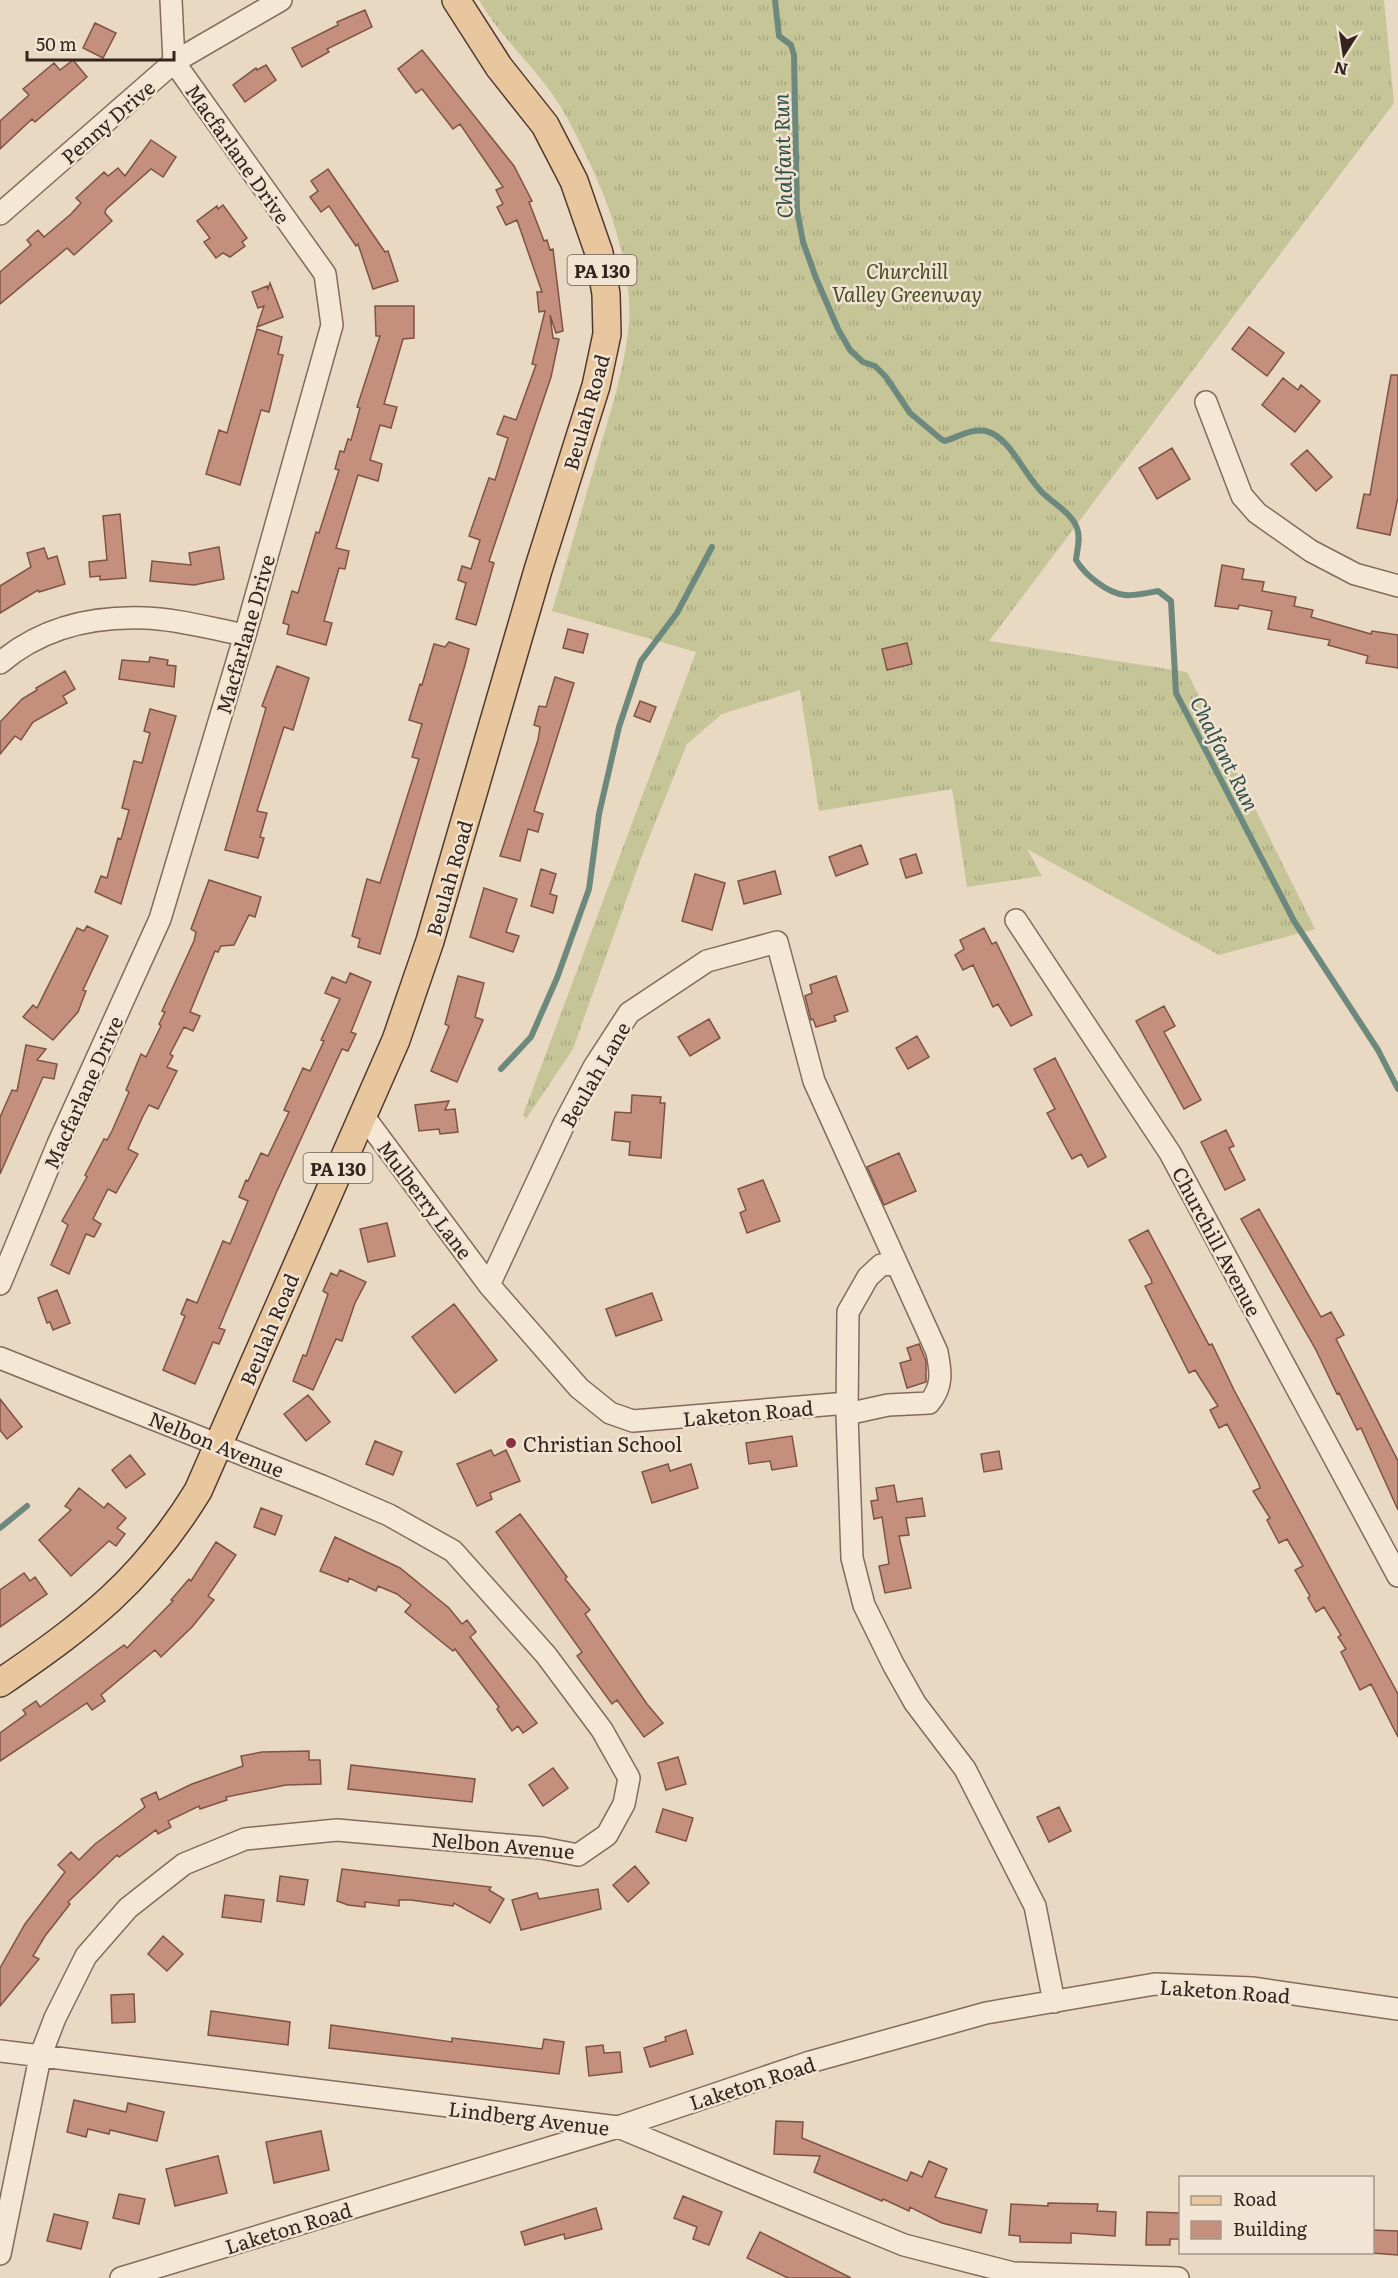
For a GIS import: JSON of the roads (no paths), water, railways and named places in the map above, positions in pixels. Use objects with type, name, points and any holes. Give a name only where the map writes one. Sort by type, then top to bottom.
[{"type":"main road","name":"Beulah Road","points":[[0,1683],[105,1607],[139,1573],[182,1517],[198,1491],[396,1040],[430,941],[538,570],[596,386],[607,334],[606,294],[599,253],[574,181],[545,125],[487,50],[456,0]]},
{"type":"street","points":[[171,0],[174,62]]},
{"type":"street","name":"Penny Drive","points":[[0,214],[174,62],[281,0]]},
{"type":"street","name":"Macfarlane Drive","points":[[0,1284],[63,1134],[160,919],[245,635],[332,325],[326,274],[174,62]]},
{"type":"street","points":[[1206,402],[1242,496],[1257,513],[1311,551],[1355,574],[1398,586]]},
{"type":"street","points":[[0,663],[16,650],[45,633],[79,623],[146,618],[245,635]]},
{"type":"street","name":"Churchill Avenue","points":[[1016,920],[1170,1153],[1398,1576]]},
{"type":"street","name":"Beulah Lane","points":[[489,1285],[564,1124],[594,1067],[629,1013],[707,961],[777,942],[814,1081],[896,1264]]},
{"type":"street","name":"Mulberry Lane","points":[[362,1114],[489,1285]]},
{"type":"street","points":[[896,1264],[881,1265],[868,1277],[848,1312],[847,1409],[852,1558],[864,1605],[915,1703],[965,1769],[1035,1906],[1054,2001]]},
{"type":"street","name":"Laketon Road","points":[[489,1285],[579,1388],[610,1413],[633,1421],[928,1403],[935,1396],[942,1376],[937,1352],[896,1264]]},
{"type":"street","name":"Nelbon Avenue","points":[[0,1358],[219,1443],[388,1515],[453,1551],[546,1655],[602,1730],[629,1778],[624,1804],[607,1835],[578,1855],[542,1848],[337,1830],[245,1839],[184,1864],[128,1908],[86,1956],[56,2018],[40,2057],[0,2254]]},
{"type":"street","name":"Laketon Road","points":[[121,2278],[618,2127],[810,2062],[986,2013],[1155,1984],[1252,1988],[1398,2009]]},
{"type":"street","name":"Lindberg Avenue","points":[[0,2051],[618,2127],[904,2245],[1013,2272],[1178,2278]]},
{"type":"waterway","name":"Chalfant Run","points":[[775,0],[779,36],[791,45],[794,55],[797,210],[803,242],[838,329],[850,350],[863,362],[875,366],[886,377],[910,413],[941,439],[945,441],[981,430],[1003,441],[1038,488],[1075,523],[1079,536],[1076,560],[1097,582],[1118,594],[1137,595],[1158,591],[1171,601],[1176,693],[1294,921],[1378,1050],[1398,1089]]},
{"type":"waterway","points":[[501,1069],[531,1037],[557,978],[589,889],[599,814],[619,727],[641,661],[677,613],[712,547]]},
{"type":"waterway","points":[[0,1528],[27,1506]]},
{"type":"place","name":"Christian School","points":[[511,1443]]},
{"type":"park label","name":"Churchill Valley Greenway","points":[[907,282]]}]
